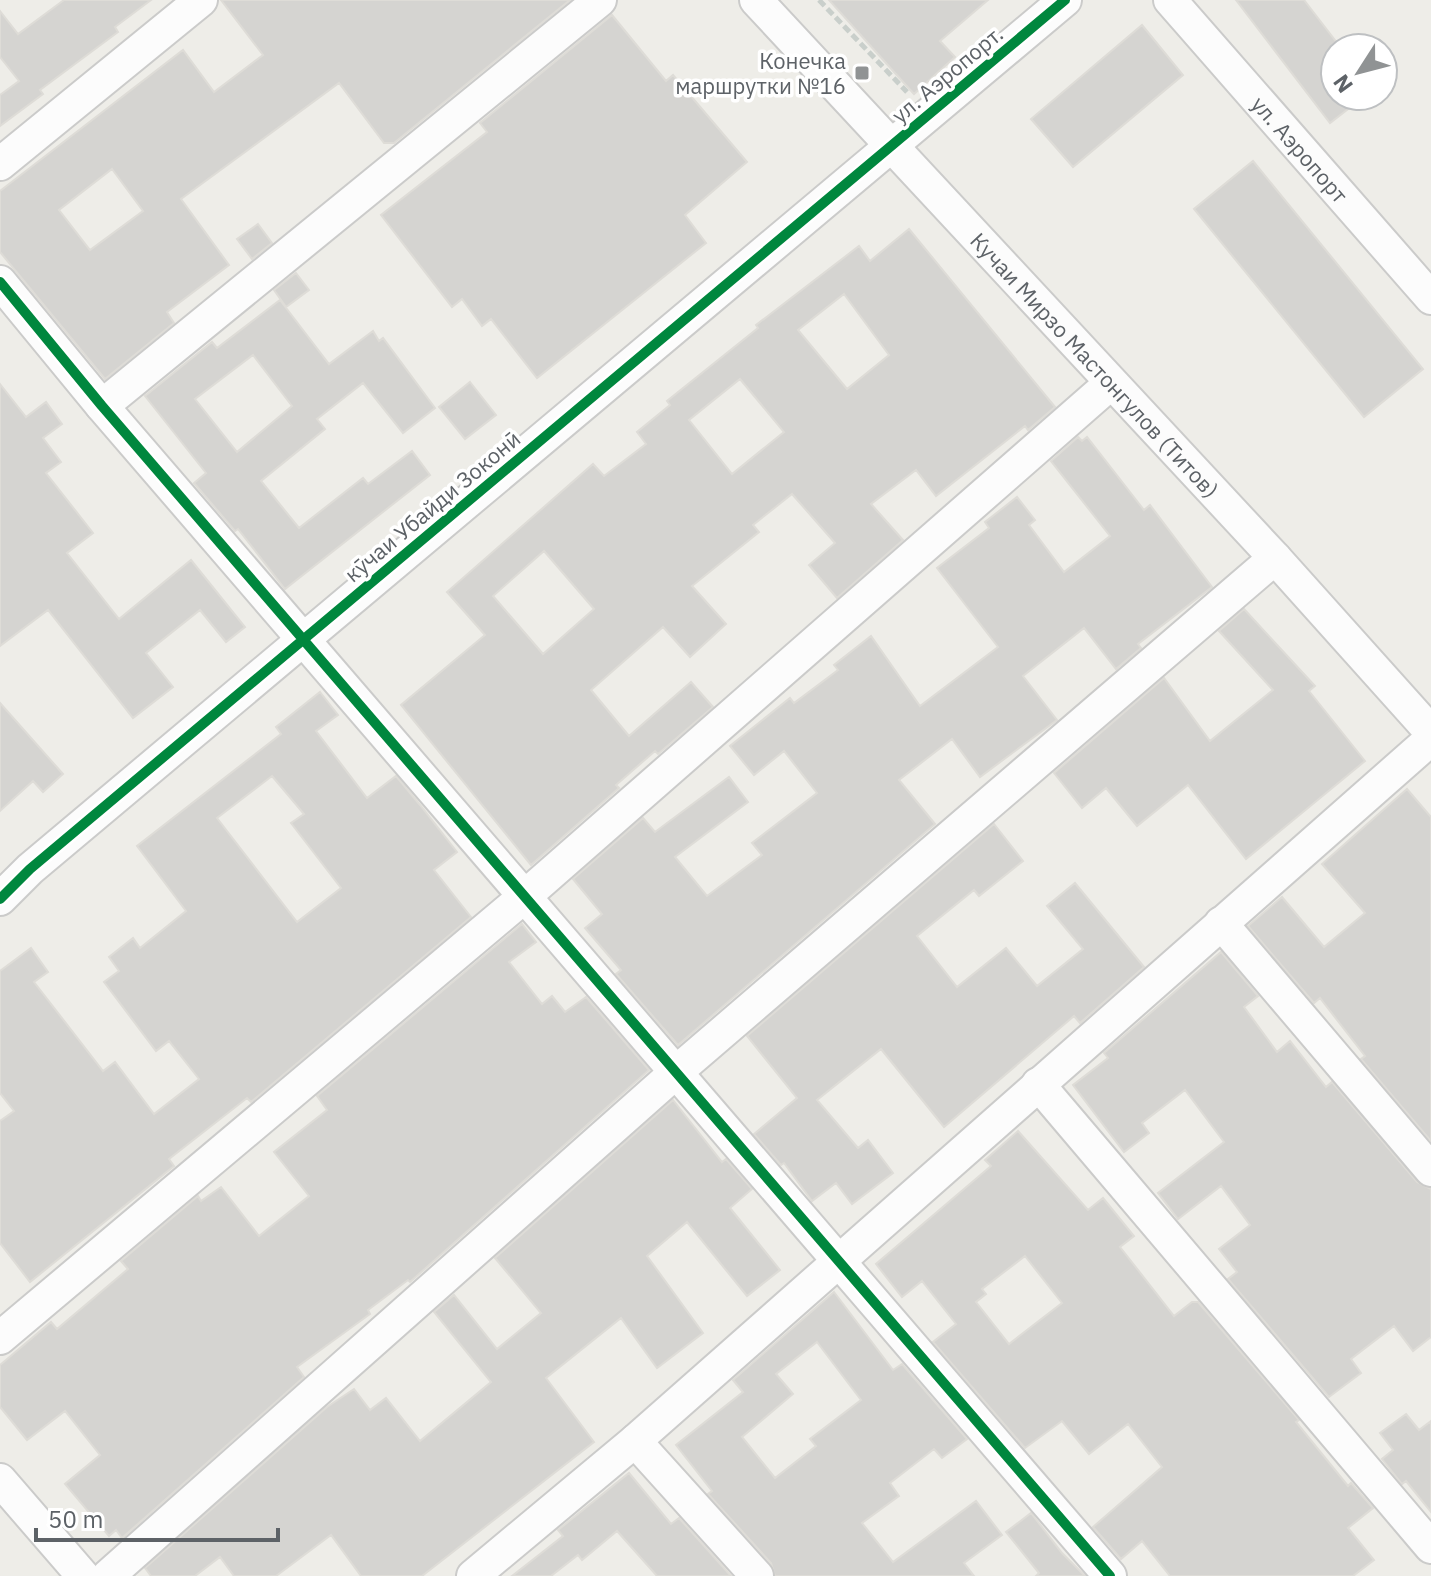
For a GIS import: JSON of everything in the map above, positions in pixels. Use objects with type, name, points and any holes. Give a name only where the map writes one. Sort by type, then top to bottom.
[{"type":"street","points":[[0,164],[201,0]]},
{"type":"street","points":[[102,406],[600,0]]},
{"type":"street","name":"Кучаи Мирзо Мастонгулов (Титов)","points":[[756,0],[1275,558],[1431,732]]},
{"type":"street","name":"ул. Аэропорт.","points":[[892,147],[1065,0]]},
{"type":"street","name":"ул. Аэропорт","points":[[1170,0],[1431,298]]},
{"type":"street","name":"кӯчаи Убайди Зоконӣ","points":[[0,899],[30,869],[892,147]]},
{"type":"street","points":[[0,282],[102,406],[1110,1576]]},
{"type":"street","points":[[0,1338],[524,897],[1111,383]]},
{"type":"street","points":[[108,1576],[675,1073],[1275,558]]},
{"type":"street","points":[[473,1576],[635,1441],[1431,739]]},
{"type":"street","points":[[1221,923],[1431,1170]]},
{"type":"street","points":[[1038,1084],[1431,1547]]},
{"type":"street","points":[[635,1441],[757,1576]]},
{"type":"street","points":[[0,1480],[83,1576]]},
{"type":"path","points":[[819,0],[911,97]]},
{"type":"building","points":[[64,0],[151,0],[115,27],[118,32],[40,90],[43,94],[0,126],[0,95],[19,81],[0,57],[0,11],[18,34]]},
{"type":"building","points":[[221,0],[570,0],[394,143],[384,143],[339,83],[181,199],[229,265],[167,312],[174,323],[105,379],[0,252],[0,191],[183,50],[214,92],[263,55]],"holes":[[[112,169],[143,211],[90,250],[59,210]]]},
{"type":"building","points":[[829,0],[988,0],[940,41],[955,57],[914,94]]},
{"type":"building","points":[[1236,0],[1304,0],[1329,32],[1319,32],[1319,109]]},
{"type":"building","points":[[612,15],[666,81],[673,75],[747,162],[685,215],[706,243],[537,378],[491,319],[482,326],[462,299],[452,307],[381,215],[487,132],[480,123]]},
{"type":"building","points":[[1142,25],[1183,75],[1073,167],[1031,119]]},
{"type":"building","points":[[1322,112],[1344,112],[1330,123]]},
{"type":"building","points":[[1253,161],[1423,369],[1364,417],[1194,209]]},
{"type":"building","points":[[258,224],[272,243],[252,259],[237,239]]},
{"type":"building","points":[[909,229],[1055,407],[1028,430],[1025,426],[936,496],[916,470],[871,504],[903,540],[837,598],[809,565],[835,543],[792,494],[753,525],[759,532],[692,586],[726,624],[690,657],[663,627],[591,690],[629,736],[691,682],[713,707],[658,754],[655,751],[616,785],[619,788],[531,865],[401,705],[485,635],[447,592],[593,464],[604,476],[646,444],[637,432],[670,405],[667,401],[758,328],[756,325],[859,246],[870,261]],"holes":[[[844,294],[889,355],[847,389],[798,330]],[[740,379],[784,432],[732,474],[689,420]],[[544,551],[594,609],[543,654],[493,596]]]},
{"type":"building","points":[[296,273],[309,290],[286,307],[274,290]]},
{"type":"building","points":[[280,300],[329,364],[373,331],[379,341],[383,338],[435,408],[403,433],[363,383],[317,419],[325,429],[261,481],[299,528],[363,478],[368,484],[412,451],[430,475],[285,589],[238,529],[235,531],[194,483],[206,473],[145,396],[212,342],[217,348]],"holes":[[[253,355],[292,406],[237,452],[195,399]]]},
{"type":"building","points":[[470,382],[496,415],[465,439],[439,407]]},
{"type":"building","points":[[0,384],[26,417],[46,402],[62,424],[43,438],[61,462],[46,473],[93,533],[67,553],[119,619],[191,560],[245,627],[226,642],[200,610],[146,653],[173,687],[133,718],[48,610],[0,646]]},
{"type":"building","points":[[1078,437],[1082,441],[1087,437],[1144,510],[1150,505],[1212,587],[1138,644],[1141,648],[1116,669],[1084,628],[1023,676],[1057,720],[980,777],[952,739],[899,780],[935,824],[678,1045],[616,974],[621,970],[585,928],[602,914],[573,879],[643,818],[655,832],[729,777],[748,802],[675,857],[707,896],[762,855],[752,843],[817,793],[784,751],[754,775],[730,746],[790,698],[794,703],[838,670],[834,665],[871,636],[920,706],[998,647],[937,568],[989,528],[985,522],[1017,497],[1035,520],[1029,525],[1064,572],[1110,536],[1051,461]]},
{"type":"building","points":[[1244,609],[1315,686],[1309,691],[1365,761],[1246,859],[1188,785],[1137,826],[1106,788],[1082,808],[1054,773],[1164,678],[1210,741],[1273,690],[1219,631]]},
{"type":"building","points":[[320,692],[338,715],[316,731],[367,798],[396,776],[457,852],[434,870],[471,917],[251,1102],[247,1098],[169,1159],[174,1166],[30,1282],[0,1243],[0,1121],[14,1111],[0,1093],[0,971],[31,948],[48,972],[34,982],[103,1071],[115,1062],[154,1114],[199,1079],[169,1041],[156,1051],[104,982],[119,971],[109,957],[133,938],[140,948],[186,911],[137,846],[281,734],[276,727]],"holes":[[[272,776],[304,814],[291,823],[341,888],[297,922],[217,818]]]},
{"type":"building","points":[[0,703],[63,774],[43,792],[33,781],[0,811]]},
{"type":"building","points":[[1407,789],[1431,817],[1431,1141],[1361,1059],[1365,1056],[1320,998],[1314,1003],[1248,926],[1282,897],[1324,947],[1365,913],[1322,864]]},
{"type":"building","points":[[994,824],[1023,861],[979,896],[974,890],[917,936],[957,987],[1006,948],[1037,986],[1083,949],[1047,906],[1075,883],[1144,967],[1080,1023],[1074,1016],[944,1127],[881,1049],[817,1100],[858,1148],[868,1140],[893,1173],[852,1204],[836,1183],[812,1201],[784,1163],[781,1165],[754,1134],[797,1098],[747,1036]]},
{"type":"building","points":[[522,924],[536,942],[509,962],[542,1004],[552,996],[565,1012],[586,997],[649,1070],[410,1282],[408,1280],[368,1310],[370,1314],[297,1367],[304,1377],[122,1538],[116,1530],[109,1536],[65,1484],[100,1455],[65,1411],[27,1440],[0,1407],[0,1365],[51,1322],[57,1329],[128,1269],[121,1261],[198,1196],[201,1201],[221,1187],[259,1236],[309,1196],[274,1152],[327,1110],[317,1096]]},
{"type":"building","points":[[1221,952],[1258,996],[1244,1007],[1277,1052],[1290,1041],[1326,1087],[1332,1082],[1417,1182],[1431,1189],[1431,1337],[1413,1351],[1394,1326],[1351,1359],[1361,1373],[1329,1397],[1228,1279],[1237,1272],[1219,1249],[1250,1225],[1221,1186],[1178,1219],[1158,1193],[1224,1142],[1185,1090],[1142,1123],[1149,1133],[1124,1152],[1073,1085],[1108,1058],[1104,1053]]},
{"type":"building","points":[[673,1100],[722,1162],[726,1159],[752,1189],[730,1208],[780,1270],[747,1296],[687,1222],[647,1256],[703,1333],[657,1368],[621,1318],[546,1378],[594,1442],[422,1576],[361,1576],[331,1535],[276,1576],[234,1576],[220,1557],[195,1576],[151,1576],[145,1568],[327,1407],[354,1389],[370,1410],[386,1398],[420,1441],[491,1382],[434,1312],[454,1295],[497,1349],[541,1313],[495,1258]]},
{"type":"building","points":[[1018,1131],[1088,1210],[1103,1198],[1134,1236],[1120,1247],[1174,1316],[1192,1302],[1198,1302],[1299,1420],[1296,1422],[1348,1486],[1351,1483],[1373,1508],[1348,1528],[1374,1560],[1353,1576],[1170,1576],[1142,1541],[1121,1559],[1093,1527],[1162,1467],[1128,1424],[1089,1454],[1062,1421],[1025,1448],[933,1342],[956,1324],[922,1281],[902,1297],[876,1264],[991,1166],[985,1160]],"holes":[[[1025,1256],[1062,1303],[1009,1344],[976,1302],[986,1294],[982,1289]]]},
{"type":"building","points":[[834,1292],[893,1370],[902,1364],[967,1439],[942,1458],[934,1449],[890,1483],[899,1496],[862,1523],[893,1562],[976,1501],[1002,1535],[964,1563],[974,1576],[775,1576],[771,1563],[708,1494],[712,1491],[676,1445],[743,1392],[733,1380]],"holes":[[[817,1342],[861,1400],[810,1439],[816,1446],[775,1478],[742,1437],[793,1394],[776,1374]]]},
{"type":"building","points":[[1406,1414],[1419,1430],[1431,1421],[1431,1512],[1406,1481],[1402,1484],[1382,1459],[1393,1450],[1380,1433]]},
{"type":"building","points":[[629,1473],[671,1524],[679,1518],[731,1576],[657,1576],[617,1531],[582,1560],[578,1555],[551,1576],[512,1576],[563,1536],[558,1530]]},
{"type":"building","points":[[1031,1513],[1062,1553],[1085,1576],[1036,1576],[1039,1573],[1006,1532]]},
{"type":"cycle path","points":[[0,899],[30,869],[1065,0]]},
{"type":"cycle path","points":[[0,282],[102,406],[1110,1576]]},
{"type":"place","name":"Конечка маршрутки №16","points":[[862,73]]}]
